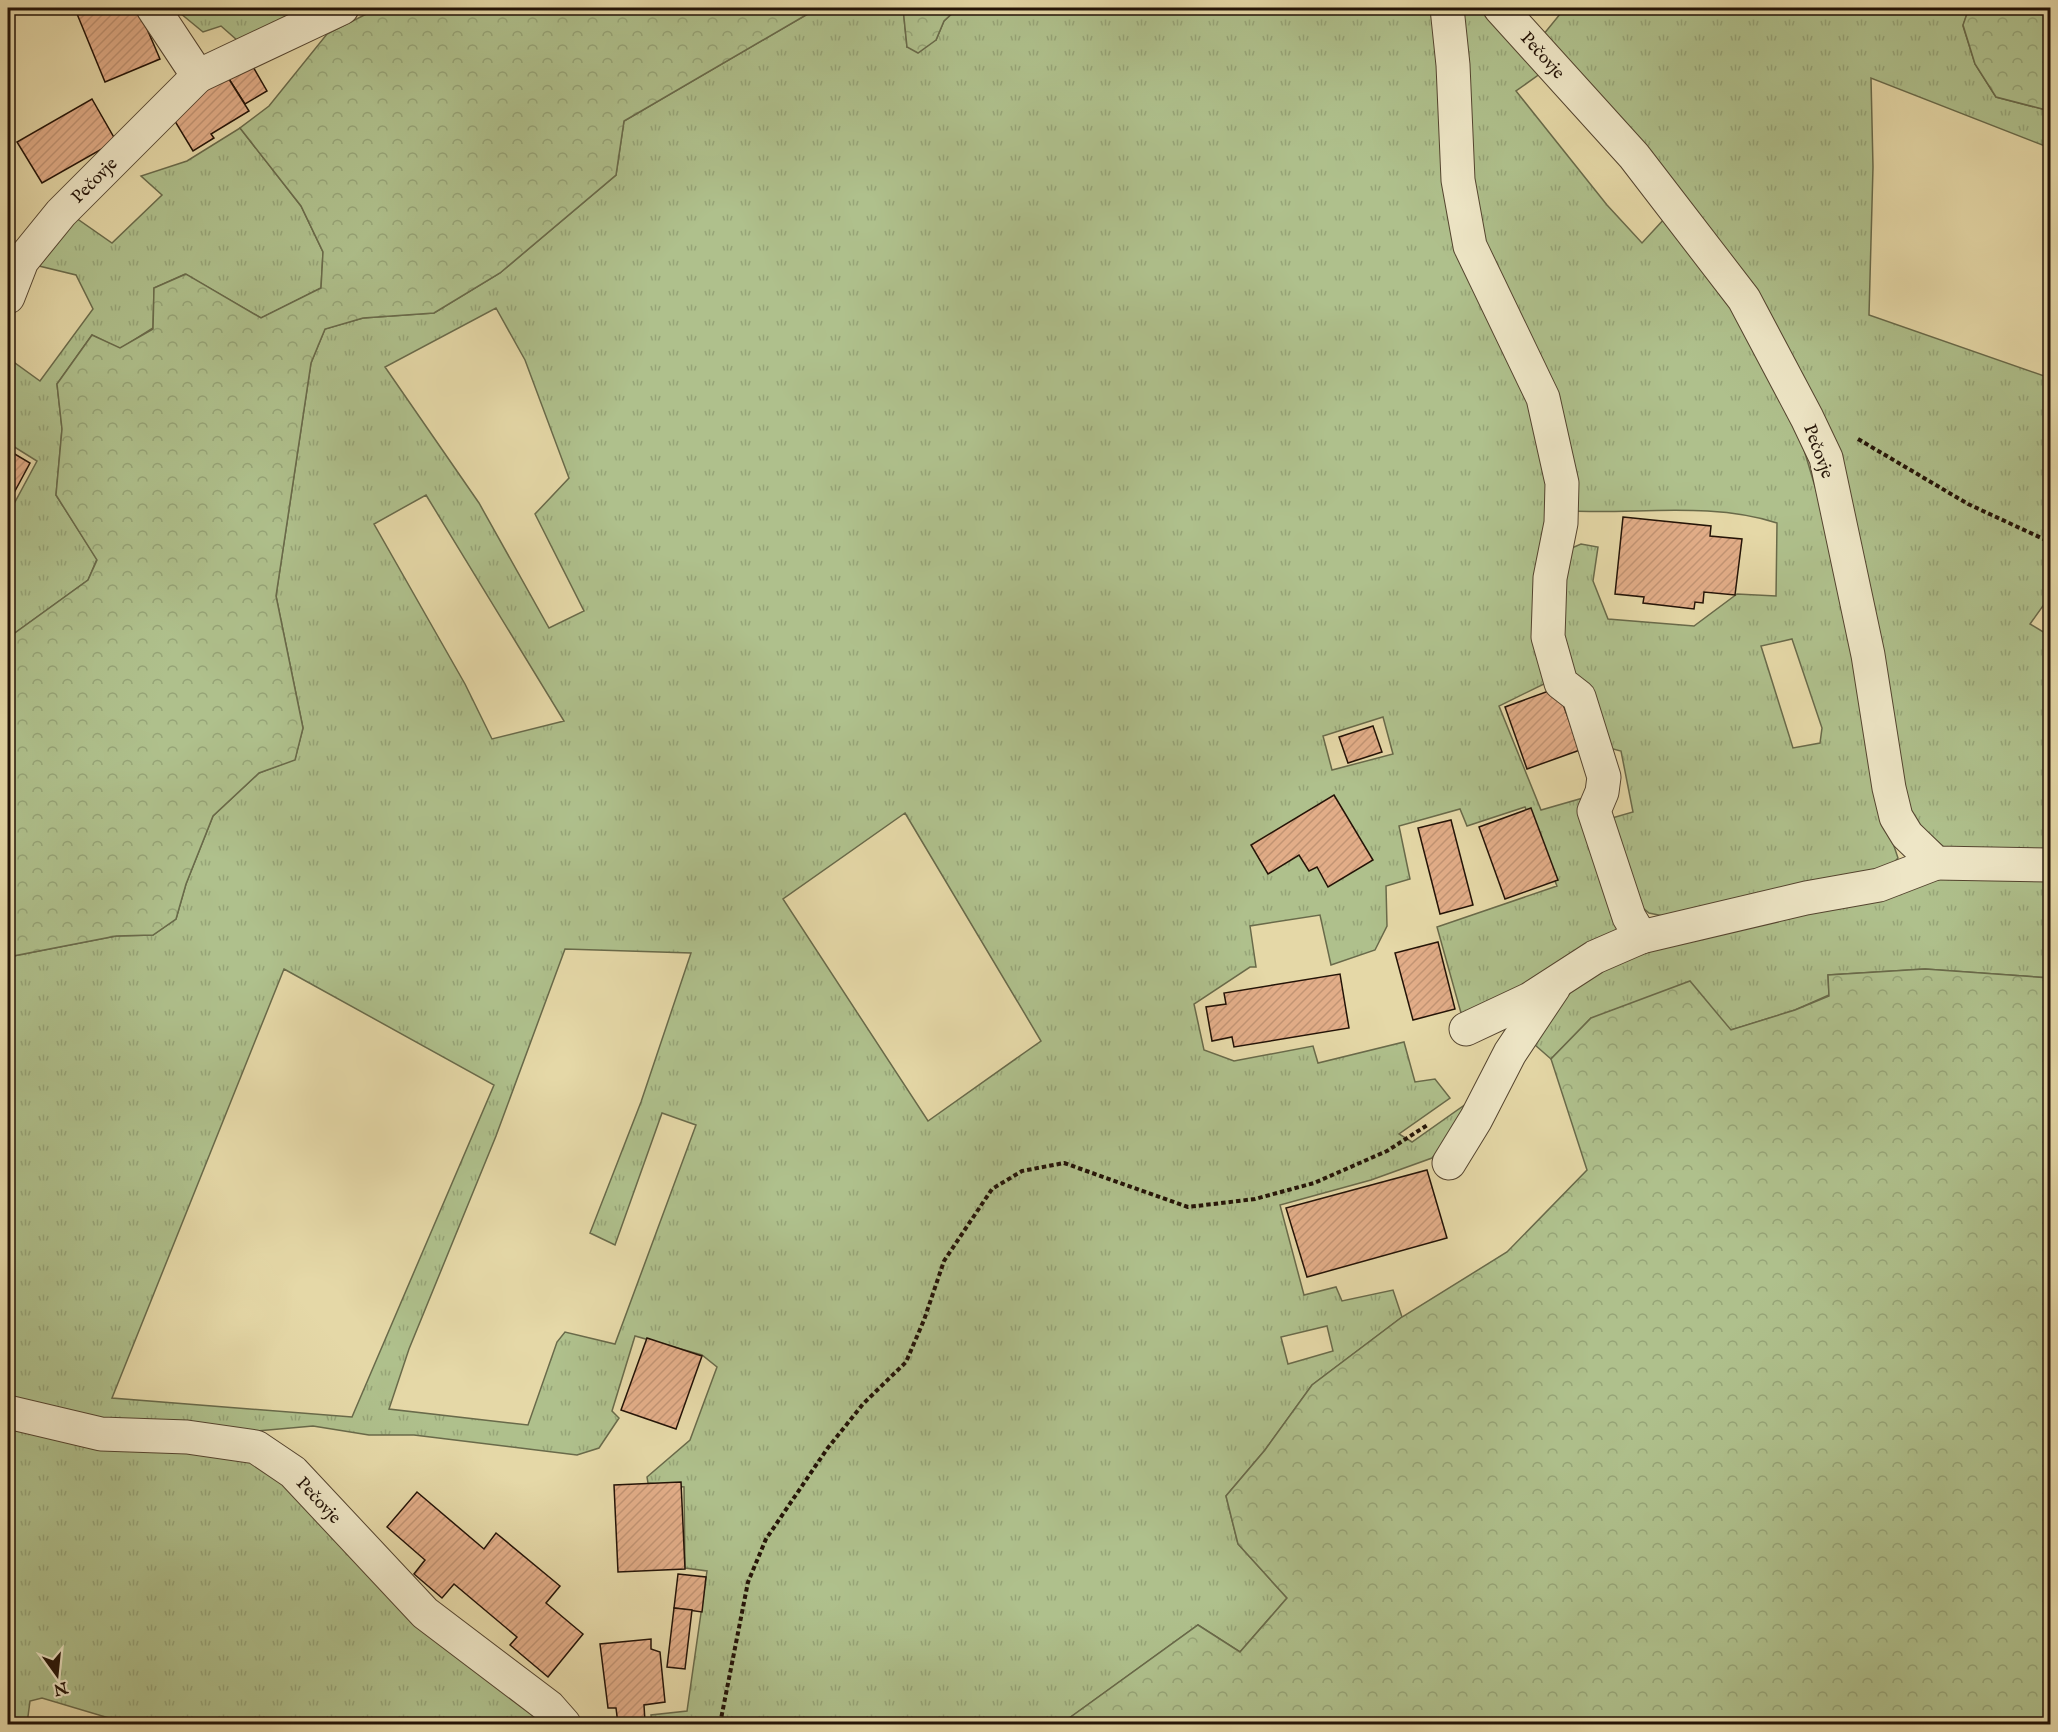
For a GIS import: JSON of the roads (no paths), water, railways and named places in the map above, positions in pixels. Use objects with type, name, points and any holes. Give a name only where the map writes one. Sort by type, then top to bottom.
[{"type":"street","points":[[153,8],[198,76]]},
{"type":"street","name":"Pečovje","points":[[8,297],[22,261],[61,213],[198,76],[342,8]]},
{"type":"street","points":[[1447,8],[1458,180],[1470,246],[1543,398],[1562,483],[1561,523],[1550,578],[1548,637],[1561,682],[1579,697],[1583,708],[1604,777],[1602,792],[1594,811],[1629,917],[1641,937]]},
{"type":"street","name":"Pečovje","points":[[1500,8],[1634,156],[1744,299],[1807,418],[1826,458],[1868,656],[1888,788],[1896,817],[1907,835],[1936,863]]},
{"type":"street","points":[[1466,1029],[1530,999],[1595,957],[1641,937],[1796,900],[1879,885],[1936,863],[2050,865]]},
{"type":"street","points":[[1449,1163],[1476,1119],[1510,1053],[1559,981]]},
{"type":"street","name":"Pečovje","points":[[8,1412],[101,1434],[187,1437],[256,1447],[293,1472],[425,1612],[549,1707],[564,1725]]}]
